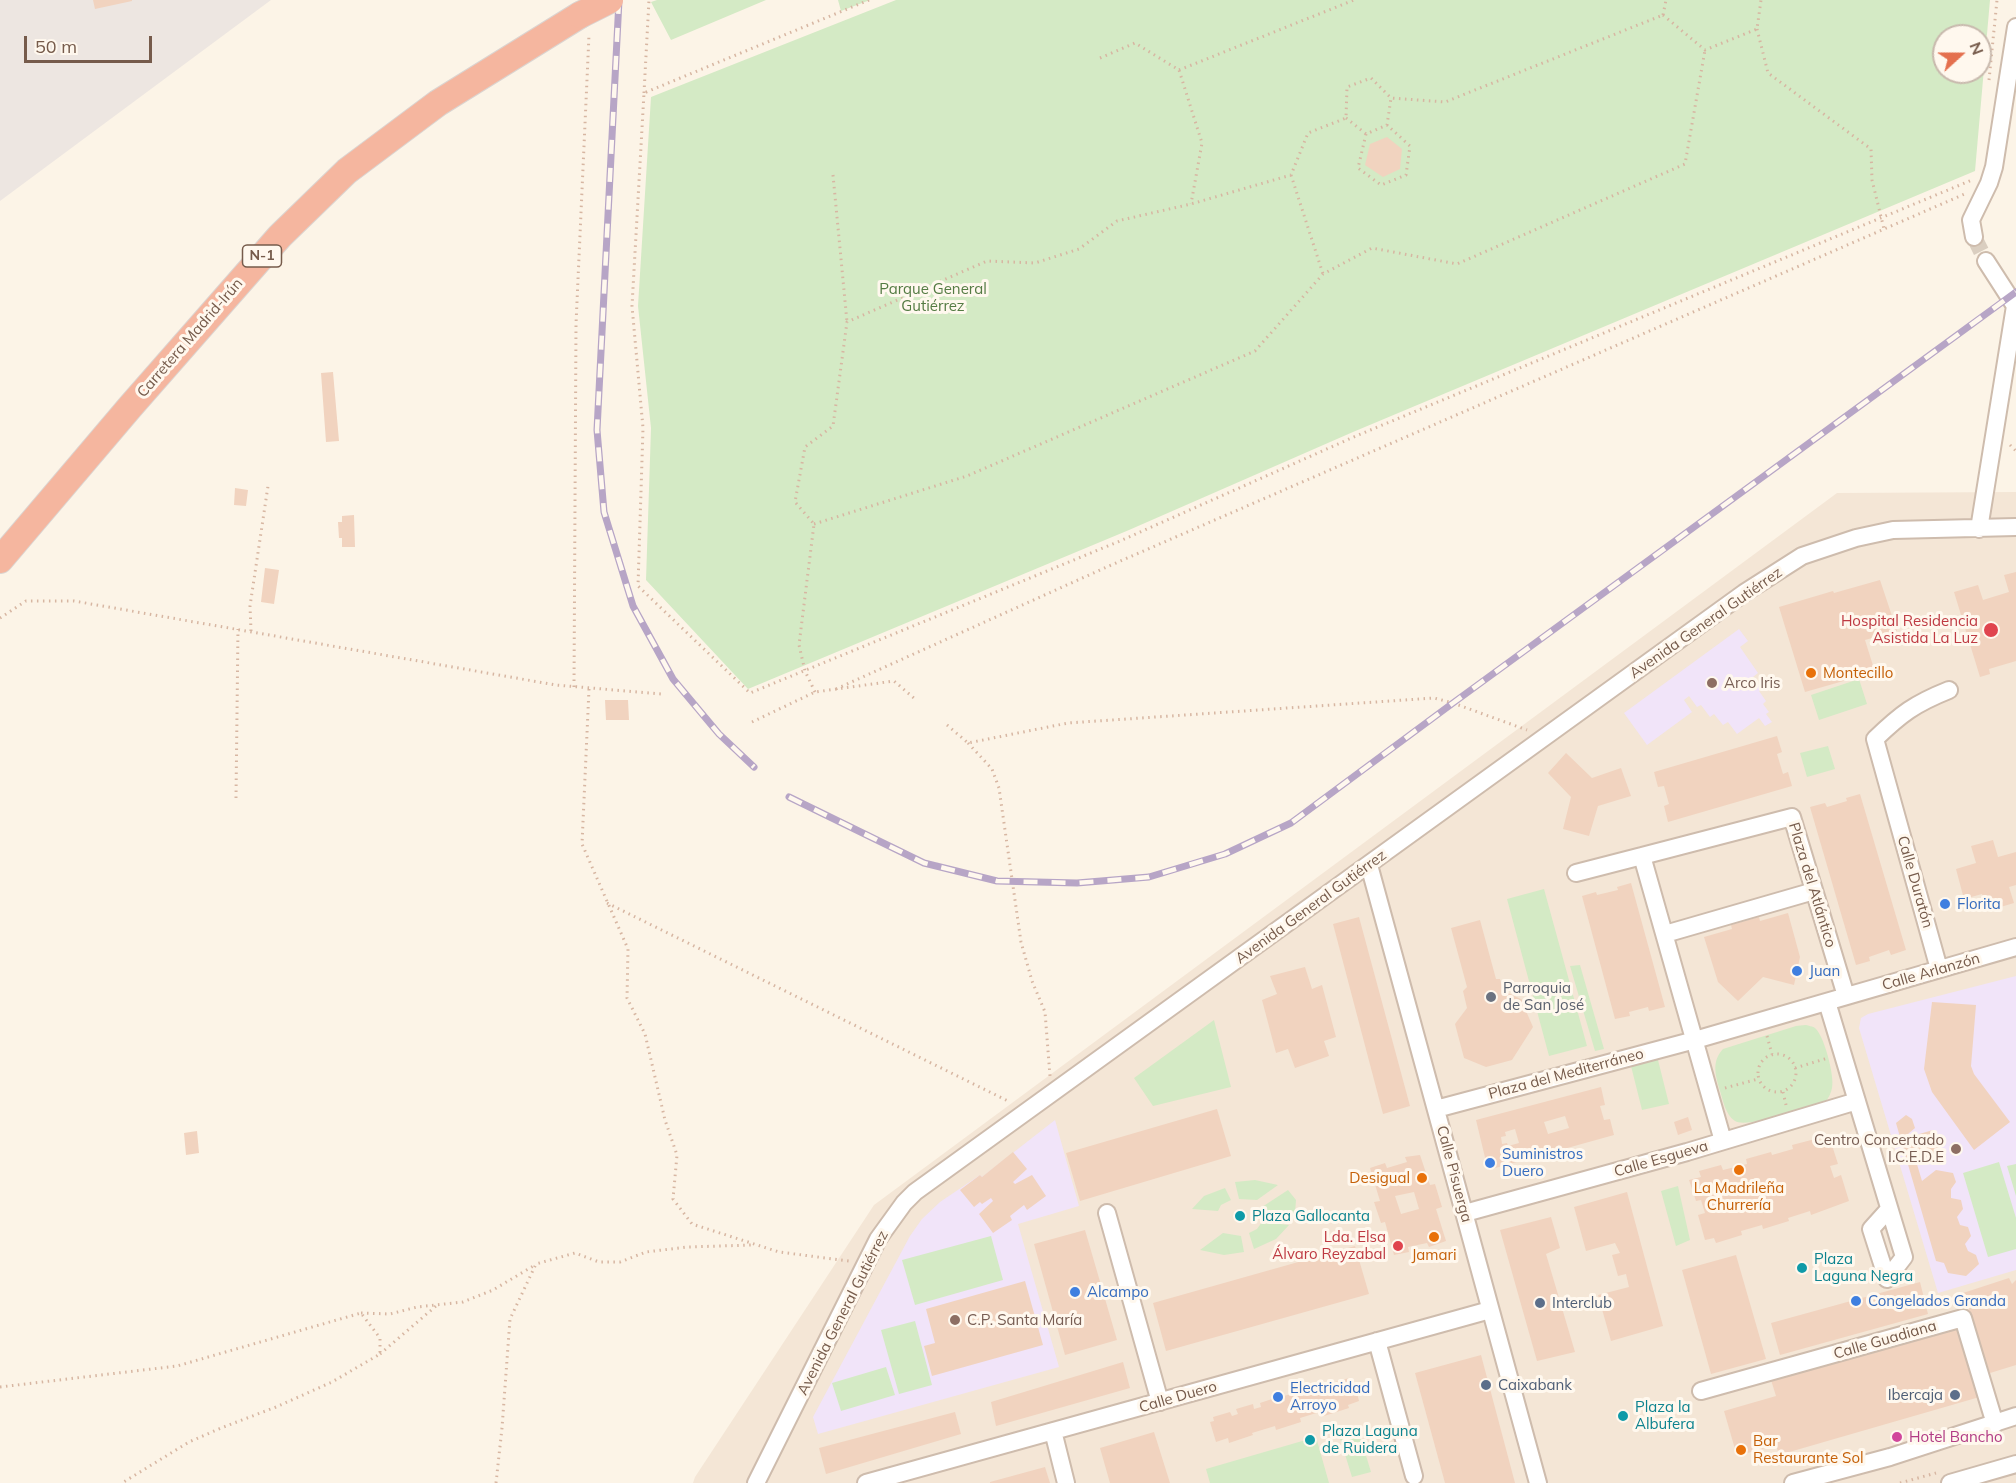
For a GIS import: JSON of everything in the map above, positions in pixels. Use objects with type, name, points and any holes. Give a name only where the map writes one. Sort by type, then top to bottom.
[{"type":"highway","name":"Carretera Madrid-Irún","points":[[0,560],[280,236],[347,171],[438,103],[584,25],[610,0]]},
{"type":"street","points":[[1974,237],[1971,220],[1995,167],[2016,27]]},
{"type":"street","points":[[1979,529],[2015,306],[1986,261]]},
{"type":"street","name":"Avenida General Gutiérrez","points":[[756,1483],[884,1230],[915,1192],[1744,593],[1802,556],[1856,538],[1893,530],[2016,527]]},
{"type":"street","name":"Calle Duratón","points":[[1939,969],[1875,739],[1899,716],[1920,701],[1949,690]]},
{"type":"street","name":"Plaza del Atlántico","points":[[1576,873],[1792,817],[1846,996]]},
{"type":"street","points":[[1642,856],[1723,1141]]},
{"type":"street","name":"Calle Pisuerga","points":[[1369,865],[1538,1483]]},
{"type":"street","points":[[1665,934],[1814,891]]},
{"type":"street","name":"Calle Arlanzón","points":[[1846,996],[2016,947]]},
{"type":"street","name":"Plaza del Mediterráneo","points":[[1436,1109],[1695,1040],[1846,996]]},
{"type":"street","points":[[1827,1002],[1889,1209]]},
{"type":"street","name":"Calle Esgueva","points":[[1465,1213],[1857,1101]]},
{"type":"street","points":[[1107,1213],[1160,1402]]},
{"type":"street","name":"Calle Duero","points":[[866,1483],[1490,1310]]},
{"type":"street","name":"Calle Guadiana","points":[[1701,1391],[1963,1318],[1995,1424]]},
{"type":"street","points":[[1377,1341],[1414,1476]]},
{"type":"street","points":[[1793,1483],[1890,1457],[2016,1416]]},
{"type":"street","points":[[1053,1431],[1066,1483]]},
{"type":"street","points":[[1950,1483],[2016,1464]]},
{"type":"path","points":[[649,0],[632,306],[643,428],[638,586],[750,693],[1120,541],[1356,436],[1980,177]]},
{"type":"path","points":[[644,93],[868,0]]},
{"type":"path","points":[[1179,70],[1354,0]]},
{"type":"path","points":[[1663,15],[1666,0]]},
{"type":"path","points":[[1761,0],[1756,29],[1768,72],[1871,149],[1872,180],[1884,229]]},
{"type":"path","points":[[1992,51],[1997,0]]},
{"type":"path","points":[[1663,15],[1705,51]]},
{"type":"path","points":[[1346,118],[1347,87],[1371,78],[1391,98],[1445,102],[1663,15]]},
{"type":"path","points":[[573,687],[576,324],[584,25]]},
{"type":"path","points":[[1705,51],[1756,29]]},
{"type":"path","points":[[1100,58],[1135,43],[1179,70],[1202,143],[1191,204]]},
{"type":"path","points":[[814,524],[967,476],[1255,351],[1323,274],[1372,248],[1457,264],[1685,164],[1705,51]]},
{"type":"path","points":[[1388,125],[1391,98]]},
{"type":"path","points":[[1323,274],[1291,175],[1308,133],[1346,118]]},
{"type":"path","points":[[1346,118],[1366,134]]},
{"type":"path","points":[[1366,134],[1388,125]]},
{"type":"path","points":[[1366,134],[1358,168],[1381,184],[1406,175],[1410,146],[1388,125]]},
{"type":"path","points":[[814,692],[805,670],[799,645],[814,524],[795,502],[805,447],[833,426],[847,322],[833,175]]},
{"type":"path","points":[[847,322],[987,261],[1035,262],[1079,249],[1117,221],[1191,204],[1291,175]]},
{"type":"path","points":[[836,689],[1109,566],[1958,197]]},
{"type":"path","points":[[251,631],[250,606],[268,486]]},
{"type":"path","points":[[0,618],[26,601],[74,602],[573,687],[661,694]]},
{"type":"path","points":[[236,798],[238,629]]},
{"type":"path","points":[[752,722],[814,692],[894,681],[915,699]]},
{"type":"path","points":[[590,689],[582,844],[628,949],[627,998],[645,1034],[665,1120],[677,1155],[673,1199],[692,1224],[779,1252],[866,1263]]},
{"type":"path","points":[[968,742],[1068,723],[1434,698],[1545,737]]},
{"type":"path","points":[[947,725],[968,742],[992,769],[999,788],[1021,942],[1032,981],[1045,1012],[1051,1094]]},
{"type":"path","points":[[607,903],[1028,1111]]},
{"type":"path","points":[[1772,1054],[1789,1058],[1795,1068],[1793,1085],[1783,1092],[1771,1092],[1761,1085],[1758,1079],[1758,1067],[1766,1057],[1772,1054]]},
{"type":"path","points":[[1795,1068],[1833,1056]]},
{"type":"path","points":[[1710,1092],[1758,1079]]},
{"type":"path","points":[[0,1387],[177,1366],[361,1313],[390,1314],[463,1302],[493,1290],[536,1264],[575,1253],[599,1262],[620,1262],[645,1252],[687,1247],[758,1245]]},
{"type":"path","points":[[496,1483],[510,1319],[536,1264]]},
{"type":"path","points":[[122,1483],[189,1442],[332,1382],[380,1354],[437,1305]]},
{"type":"path","points":[[361,1313],[380,1338],[380,1354]]},
{"type":"shaded area","points":[[0,0],[271,0],[0,201]]},
{"type":"shaded area","points":[[2016,492],[2016,1483],[693,1483],[874,1205],[1837,493]]},
{"type":"shaded area","name":"Arco Iris","points":[[1739,629],[1748,641],[1740,647],[1758,673],[1753,677],[1762,689],[1759,691],[1766,701],[1763,704],[1772,722],[1765,726],[1759,718],[1737,734],[1728,722],[1723,725],[1714,714],[1710,717],[1701,705],[1697,707],[1689,696],[1684,700],[1692,712],[1647,745],[1624,713]]},
{"type":"shaded area","name":"Centro Concertado I.C.E.D.E","points":[[2016,976],[2016,1270],[1938,1293],[1859,1028],[1861,1018],[1868,1014]]},
{"type":"shaded area","name":"C.P. Santa María","points":[[1055,1120],[1079,1206],[1018,1224],[1059,1367],[818,1434],[813,1417],[910,1236],[922,1219],[940,1202],[980,1175],[982,1177]]},
{"type":"green space","points":[[657,0],[766,0],[671,40],[651,2]]},
{"type":"green space","points":[[838,0],[870,0],[841,11]]},
{"type":"green space","name":"Parque General Gutiérrez","points":[[896,0],[1990,0],[1988,24],[1932,24],[1932,84],[1983,84],[1975,171],[748,689],[646,580],[651,428],[638,306],[651,97]]},
{"type":"green space","points":[[1859,679],[1867,704],[1819,720],[1811,695]]},
{"type":"green space","points":[[1828,746],[1835,769],[1807,777],[1800,753]]},
{"type":"green space","points":[[1544,889],[1587,1046],[1549,1056],[1507,899]]},
{"type":"green space","points":[[1580,965],[1604,1049],[1595,1051],[1570,966]]},
{"type":"green space","points":[[1214,1020],[1231,1087],[1153,1106],[1134,1078]]},
{"type":"green space","points":[[1805,1025],[1818,1032],[1828,1056],[1832,1083],[1831,1092],[1826,1101],[1765,1120],[1742,1123],[1735,1121],[1723,1102],[1715,1067],[1717,1058],[1723,1049]]},
{"type":"green space","points":[[1657,1056],[1669,1104],[1642,1110],[1630,1062]]},
{"type":"green space","points":[[1999,1162],[2016,1218],[2016,1249],[1988,1257],[1963,1173]]},
{"type":"green space","points":[[2016,1164],[2016,1196],[2007,1166]]},
{"type":"green space","points":[[1255,1180],[1278,1185],[1257,1200],[1239,1199],[1235,1182]]},
{"type":"green space","points":[[1678,1186],[1690,1240],[1676,1246],[1661,1191]]},
{"type":"green space","points":[[1225,1188],[1231,1200],[1221,1205],[1218,1211],[1192,1209],[1204,1196]]},
{"type":"green space","points":[[1288,1190],[1296,1200],[1295,1214],[1264,1213],[1262,1207]]},
{"type":"green space","points":[[1262,1222],[1289,1225],[1276,1239],[1254,1249],[1249,1233],[1257,1229]]},
{"type":"green space","points":[[1223,1233],[1241,1236],[1244,1252],[1224,1255],[1200,1250]]},
{"type":"green space","points":[[991,1236],[1003,1280],[915,1305],[902,1260]]},
{"type":"green space","points":[[915,1321],[932,1385],[899,1394],[881,1330]]},
{"type":"green space","points":[[886,1367],[895,1395],[841,1411],[832,1383]]},
{"type":"green space","points":[[1357,1426],[1371,1472],[1352,1477],[1338,1432]]},
{"type":"green space","points":[[1316,1437],[1329,1483],[1210,1483],[1206,1469]]},
{"type":"building","points":[[93,0],[132,0],[132,1],[95,9]]},
{"type":"building","points":[[1387,137],[1402,149],[1400,169],[1383,177],[1365,165],[1370,144]]},
{"type":"building","points":[[333,372],[339,441],[326,442],[321,373]]},
{"type":"building","points":[[235,488],[248,490],[246,506],[234,505]]},
{"type":"building","points":[[354,515],[355,547],[342,547],[338,522],[342,522],[342,516]]},
{"type":"building","points":[[265,568],[279,570],[274,604],[261,602]]},
{"type":"building","name":"Hospital Residencia Asistida La Luz","points":[[2016,572],[2016,661],[1989,669],[1990,674],[1980,677],[1954,592],[1978,585],[1983,600],[2009,592],[2004,575]]},
{"type":"building","points":[[1880,580],[1897,631],[1865,640],[1875,672],[1805,692],[1779,607]]},
{"type":"building","points":[[605,700],[628,700],[629,720],[606,720]]},
{"type":"building","points":[[1777,736],[1782,752],[1777,754],[1783,774],[1788,772],[1792,786],[1668,822],[1664,806],[1669,804],[1664,786],[1658,787],[1654,772]]},
{"type":"building","points":[[1566,753],[1592,778],[1621,768],[1631,796],[1598,806],[1589,836],[1563,829],[1571,797],[1548,773]]},
{"type":"building","points":[[1860,794],[1906,950],[1891,955],[1889,950],[1869,957],[1870,961],[1856,965],[1810,807],[1825,803],[1827,807]]},
{"type":"building","points":[[1993,840],[1998,857],[2016,852],[2016,885],[2009,887],[2014,903],[1987,911],[1982,894],[1964,899],[1956,869],[1976,863],[1971,846]]},
{"type":"building","points":[[1631,883],[1665,1007],[1649,1011],[1648,1007],[1629,1012],[1630,1016],[1615,1019],[1582,896],[1618,890],[1617,887]]},
{"type":"building","points":[[1788,913],[1800,957],[1794,985],[1763,977],[1738,1001],[1718,982],[1704,937],[1732,929],[1731,925],[1759,917],[1760,921]]},
{"type":"building","points":[[1359,917],[1410,1106],[1383,1114],[1333,924]]},
{"type":"building","name":"Parroquia de San José","points":[[1480,920],[1496,979],[1500,979],[1504,991],[1529,1003],[1526,1011],[1533,1027],[1512,1060],[1486,1067],[1464,1058],[1455,1024],[1467,1008],[1463,991],[1467,987],[1451,928]]},
{"type":"building","points":[[1305,967],[1312,989],[1322,985],[1336,1037],[1324,1041],[1329,1056],[1295,1068],[1288,1049],[1276,1053],[1262,1000],[1277,994],[1270,976]]},
{"type":"building","points":[[1932,1002],[1976,1005],[1971,1066],[1974,1074],[2010,1122],[1974,1150],[1932,1092],[1924,1069]]},
{"type":"building","points":[[1601,1087],[1605,1105],[1600,1106],[1604,1120],[1610,1119],[1614,1135],[1488,1170],[1476,1120]],"holes":[[[1565,1116],[1569,1128],[1548,1134],[1544,1122]],[[1515,1129],[1519,1143],[1508,1146],[1507,1143],[1502,1144],[1501,1137],[1506,1136],[1505,1132]]]},
{"type":"building","points":[[1217,1109],[1231,1156],[1080,1201],[1066,1153]]},
{"type":"building","points":[[1906,1115],[1912,1119],[1915,1128],[1908,1134],[1909,1137],[1933,1130],[1941,1153],[1916,1161],[1922,1181],[1936,1170],[1953,1173],[1956,1182],[1951,1189],[1951,1198],[1961,1200],[1963,1209],[1957,1217],[1960,1225],[1968,1227],[1971,1236],[1965,1244],[1968,1251],[1976,1255],[1979,1264],[1966,1276],[1948,1273],[1944,1263],[1936,1261],[1896,1123]]},
{"type":"building","points":[[1688,1117],[1692,1130],[1678,1135],[1674,1122]]},
{"type":"building","points":[[197,1131],[199,1153],[186,1155],[184,1133]]},
{"type":"building","points":[[1819,1138],[1821,1142],[1830,1139],[1838,1164],[1830,1166],[1834,1178],[1841,1175],[1849,1201],[1811,1215],[1810,1211],[1788,1218],[1789,1221],[1763,1229],[1762,1225],[1741,1231],[1742,1235],[1716,1243],[1714,1238],[1705,1240],[1698,1215],[1705,1213],[1701,1200],[1696,1201],[1689,1180],[1701,1177],[1699,1171],[1721,1165],[1723,1170],[1747,1164],[1746,1159],[1793,1149],[1792,1145]]},
{"type":"building","points":[[1013,1152],[1027,1169],[1013,1182],[1015,1184],[1032,1175],[1046,1196],[1027,1210],[1024,1205],[1010,1216],[1012,1220],[993,1233],[979,1214],[993,1201],[991,1198],[974,1207],[960,1190],[980,1175],[982,1177]]},
{"type":"building","points":[[1420,1155],[1430,1185],[1435,1184],[1442,1207],[1436,1209],[1446,1241],[1429,1247],[1427,1243],[1408,1247],[1409,1252],[1394,1255],[1385,1222],[1381,1223],[1374,1202],[1380,1201],[1370,1168],[1385,1163],[1387,1168],[1407,1162],[1405,1157]],"holes":[[[1414,1192],[1419,1209],[1401,1214],[1395,1196]]]},
{"type":"building","points":[[1627,1192],[1663,1326],[1611,1341],[1598,1295],[1629,1287],[1626,1274],[1618,1276],[1612,1255],[1620,1253],[1615,1243],[1586,1251],[1574,1207]]},
{"type":"building","name":"Interclub","points":[[1551,1217],[1560,1248],[1546,1254],[1575,1352],[1537,1361],[1500,1230]]},
{"type":"building","name":"Alcampo","points":[[1085,1230],[1117,1340],[1065,1355],[1034,1244]]},
{"type":"building","points":[[1355,1246],[1369,1294],[1166,1351],[1153,1303]]},
{"type":"building","points":[[1736,1255],[1766,1359],[1711,1374],[1682,1270]]},
{"type":"building","points":[[2009,1278],[2012,1284],[2016,1280],[2016,1365],[1990,1373],[1963,1293]]},
{"type":"building","points":[[1025,1281],[1043,1345],[932,1376],[924,1346],[935,1343],[926,1309]]},
{"type":"building","points":[[1920,1282],[1928,1314],[1780,1355],[1771,1323]]},
{"type":"building","points":[[1962,1325],[1983,1396],[1779,1455],[1776,1445],[1737,1456],[1724,1411],[1776,1396],[1771,1380]]},
{"type":"building","points":[[1481,1355],[1515,1483],[1445,1483],[1415,1373]]},
{"type":"building","points":[[1123,1362],[1130,1388],[996,1426],[991,1402]]},
{"type":"building","points":[[1349,1378],[1350,1382],[1354,1381],[1359,1401],[1348,1405],[1349,1408],[1324,1416],[1323,1411],[1300,1418],[1301,1422],[1276,1430],[1275,1426],[1229,1443],[1228,1438],[1216,1442],[1210,1422],[1214,1421],[1213,1417],[1230,1412],[1232,1416],[1238,1414],[1236,1409],[1253,1404],[1254,1409],[1261,1407],[1260,1403],[1278,1397],[1279,1403],[1285,1401],[1284,1396],[1301,1391],[1302,1396],[1310,1394],[1308,1389],[1325,1384],[1327,1389],[1334,1387],[1332,1383]]},
{"type":"building","points":[[955,1412],[961,1434],[826,1474],[819,1448]]},
{"type":"building","points":[[1154,1432],[1170,1483],[1110,1483],[1100,1448]]},
{"type":"building","points":[[1045,1467],[1050,1483],[990,1483],[990,1482]]},
{"type":"tunnel","points":[[1974,237],[1986,261]]},
{"type":"railway","points":[[619,0],[597,430],[604,512],[633,606],[673,679],[719,734],[754,767]]},
{"type":"railway","points":[[789,797],[924,863],[997,881],[1077,883],[1149,877],[1225,854],[1291,823],[2016,292]]},
{"type":"place","name":"Hospital Residencia Asistida La Luz","points":[[1991,630]]},
{"type":"place","name":"Montecillo","points":[[1811,673]]},
{"type":"place","name":"Arco Iris","points":[[1712,683]]},
{"type":"place","name":"Florita","points":[[1945,904]]},
{"type":"place","name":"Juan","points":[[1797,971]]},
{"type":"place","name":"Parroquia de San José","points":[[1491,997]]},
{"type":"place","name":"Centro Concertado I.C.E.D.E","points":[[1956,1149]]},
{"type":"place","name":"Suministros Duero","points":[[1490,1163]]},
{"type":"place","name":"La Madrileña Churrería","points":[[1739,1170]]},
{"type":"place","name":"Desigual","points":[[1422,1178]]},
{"type":"place","name":"Plaza Gallocanta","points":[[1240,1216]]},
{"type":"place","name":"Jamari","points":[[1434,1237]]},
{"type":"place","name":"Lda. Elsa Álvaro Reyzabal","points":[[1398,1246]]},
{"type":"place","name":"Plaza Laguna Negra","points":[[1802,1268]]},
{"type":"place","name":"Alcampo","points":[[1075,1292]]},
{"type":"place","name":"Congelados Granda","points":[[1856,1301]]},
{"type":"place","name":"Interclub","points":[[1540,1303]]},
{"type":"place","name":"C.P. Santa María","points":[[955,1320]]},
{"type":"place","name":"Caixabank","points":[[1486,1385]]},
{"type":"place","name":"Ibercaja","points":[[1955,1395]]},
{"type":"place","name":"Electricidad Arroyo","points":[[1278,1397]]},
{"type":"place","name":"Plaza la Albufera","points":[[1623,1416]]},
{"type":"place","name":"Hotel Bancho","points":[[1897,1437]]},
{"type":"place","name":"Plaza Laguna de Ruidera","points":[[1310,1440]]},
{"type":"place","name":"Bar Restaurante Sol","points":[[1741,1450]]}]
